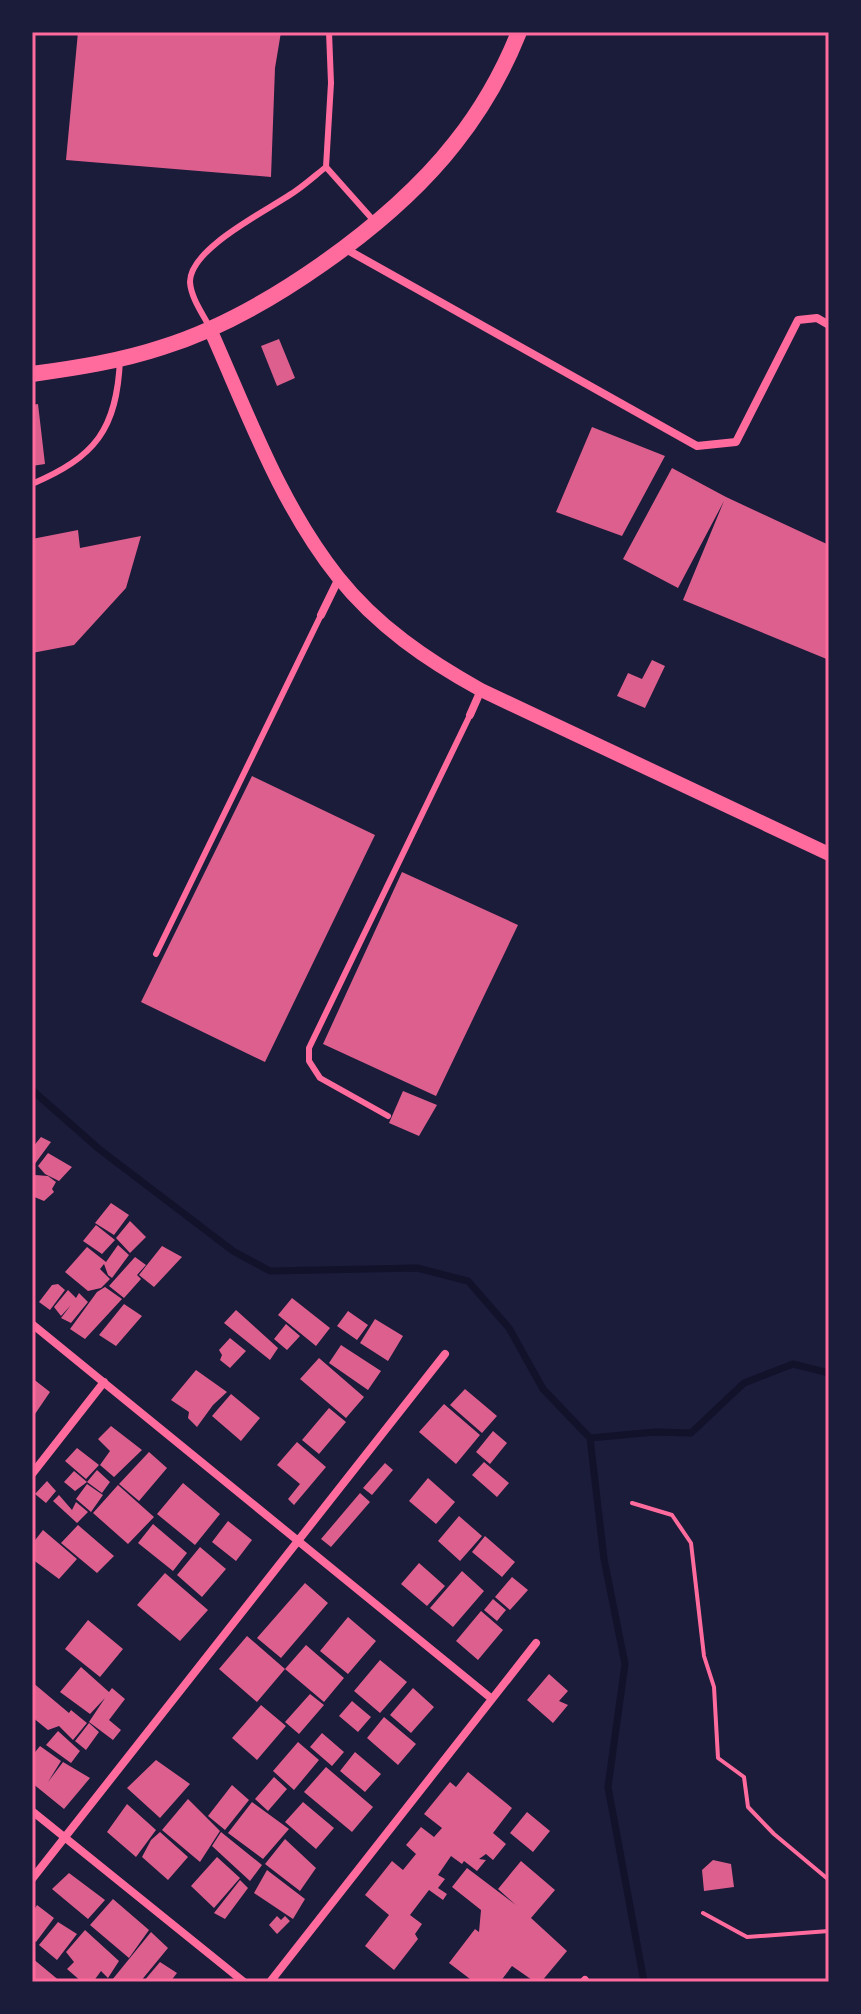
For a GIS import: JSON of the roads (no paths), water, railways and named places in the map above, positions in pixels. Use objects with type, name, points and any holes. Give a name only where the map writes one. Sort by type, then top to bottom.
[{"type":"main road","points":[[32,374],[120,359],[165,347],[210,329],[302,278],[375,222],[430,172],[455,144],[497,80],[519,32]]},
{"type":"street","points":[[344,247],[697,446],[736,442],[798,320],[817,318],[829,325]]},
{"type":"street","points":[[210,329],[276,478],[304,530],[339,578],[402,640],[440,667],[481,690],[829,854]]},
{"type":"street","points":[[321,615],[339,578]]},
{"type":"street","points":[[470,715],[481,690]]},
{"type":"street","points":[[32,1324],[492,1699]]},
{"type":"street","points":[[32,1879],[445,1354]]},
{"type":"street","points":[[32,1474],[104,1382]]},
{"type":"street","points":[[270,1982],[536,1643]]},
{"type":"street","points":[[32,1811],[244,1982]]},
{"type":"lane","points":[[329,32],[331,83],[326,167],[375,222]]},
{"type":"lane","points":[[210,329],[193,296],[190,282],[193,266],[221,239],[298,190],[326,167]]},
{"type":"lane","points":[[32,484],[77,462],[104,434],[119,386],[120,359]]},
{"type":"lane","points":[[156,954],[321,615]]},
{"type":"lane","points":[[388,1116],[320,1078],[309,1061],[309,1048],[470,715]]},
{"type":"waterway","points":[[32,1090],[99,1149],[233,1251],[270,1271],[417,1268],[468,1281],[509,1328],[543,1389],[590,1438],[604,1559],[625,1664],[608,1787],[644,1982]]},
{"type":"waterway","points":[[590,1438],[655,1432],[691,1433],[744,1383],[793,1364],[829,1373]]}]
